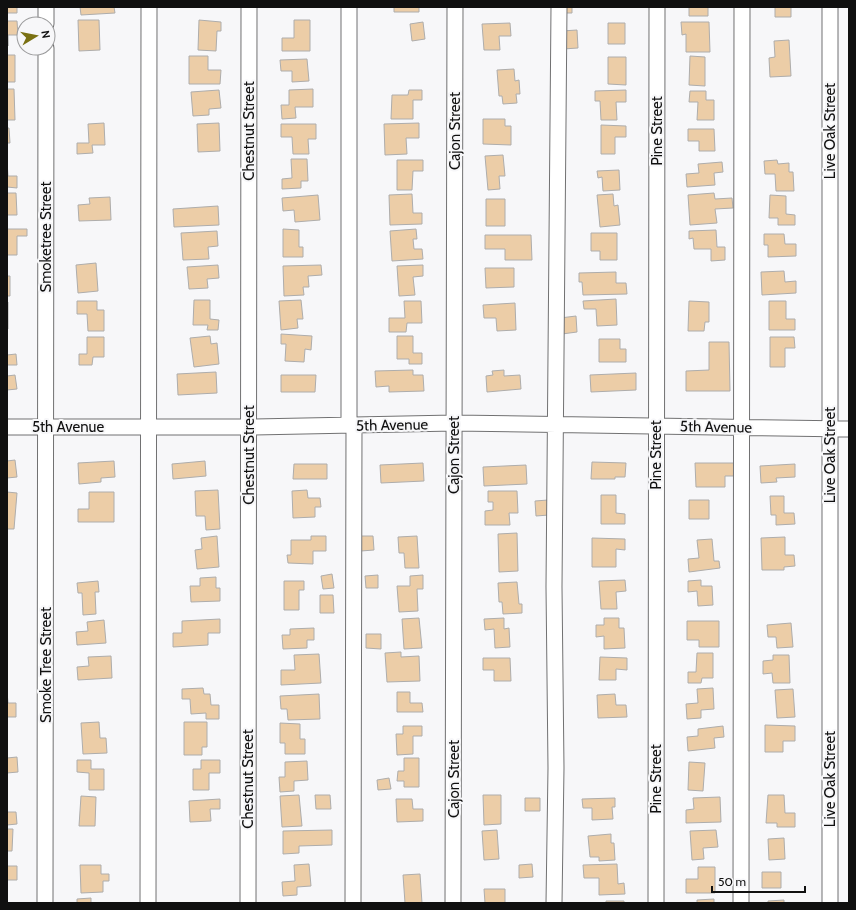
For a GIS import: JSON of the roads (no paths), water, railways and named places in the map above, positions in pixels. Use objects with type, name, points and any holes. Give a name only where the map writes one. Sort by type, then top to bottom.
[{"type":"street","points":[[148,903],[149,7]]},
{"type":"street","name":"Chestnut Street","points":[[248,903],[249,7]]},
{"type":"street","points":[[349,7],[353,903]]},
{"type":"street","name":"Cajon Street","points":[[454,903],[455,7]]},
{"type":"street","points":[[554,903],[556,768],[554,588],[559,7]]},
{"type":"street","name":"Pine Street","points":[[656,903],[657,7]]},
{"type":"street","points":[[741,903],[740,428],[742,7]]},
{"type":"street","name":"Live Oak Street","points":[[830,7],[830,903]]},
{"type":"street","name":"Smoketree Street","points":[[46,56],[46,427]]},
{"type":"street","name":"5th Avenue","points":[[7,427],[149,428],[454,424],[849,429]]},
{"type":"street","name":"Smoke Tree Street","points":[[46,427],[46,903]]}]
